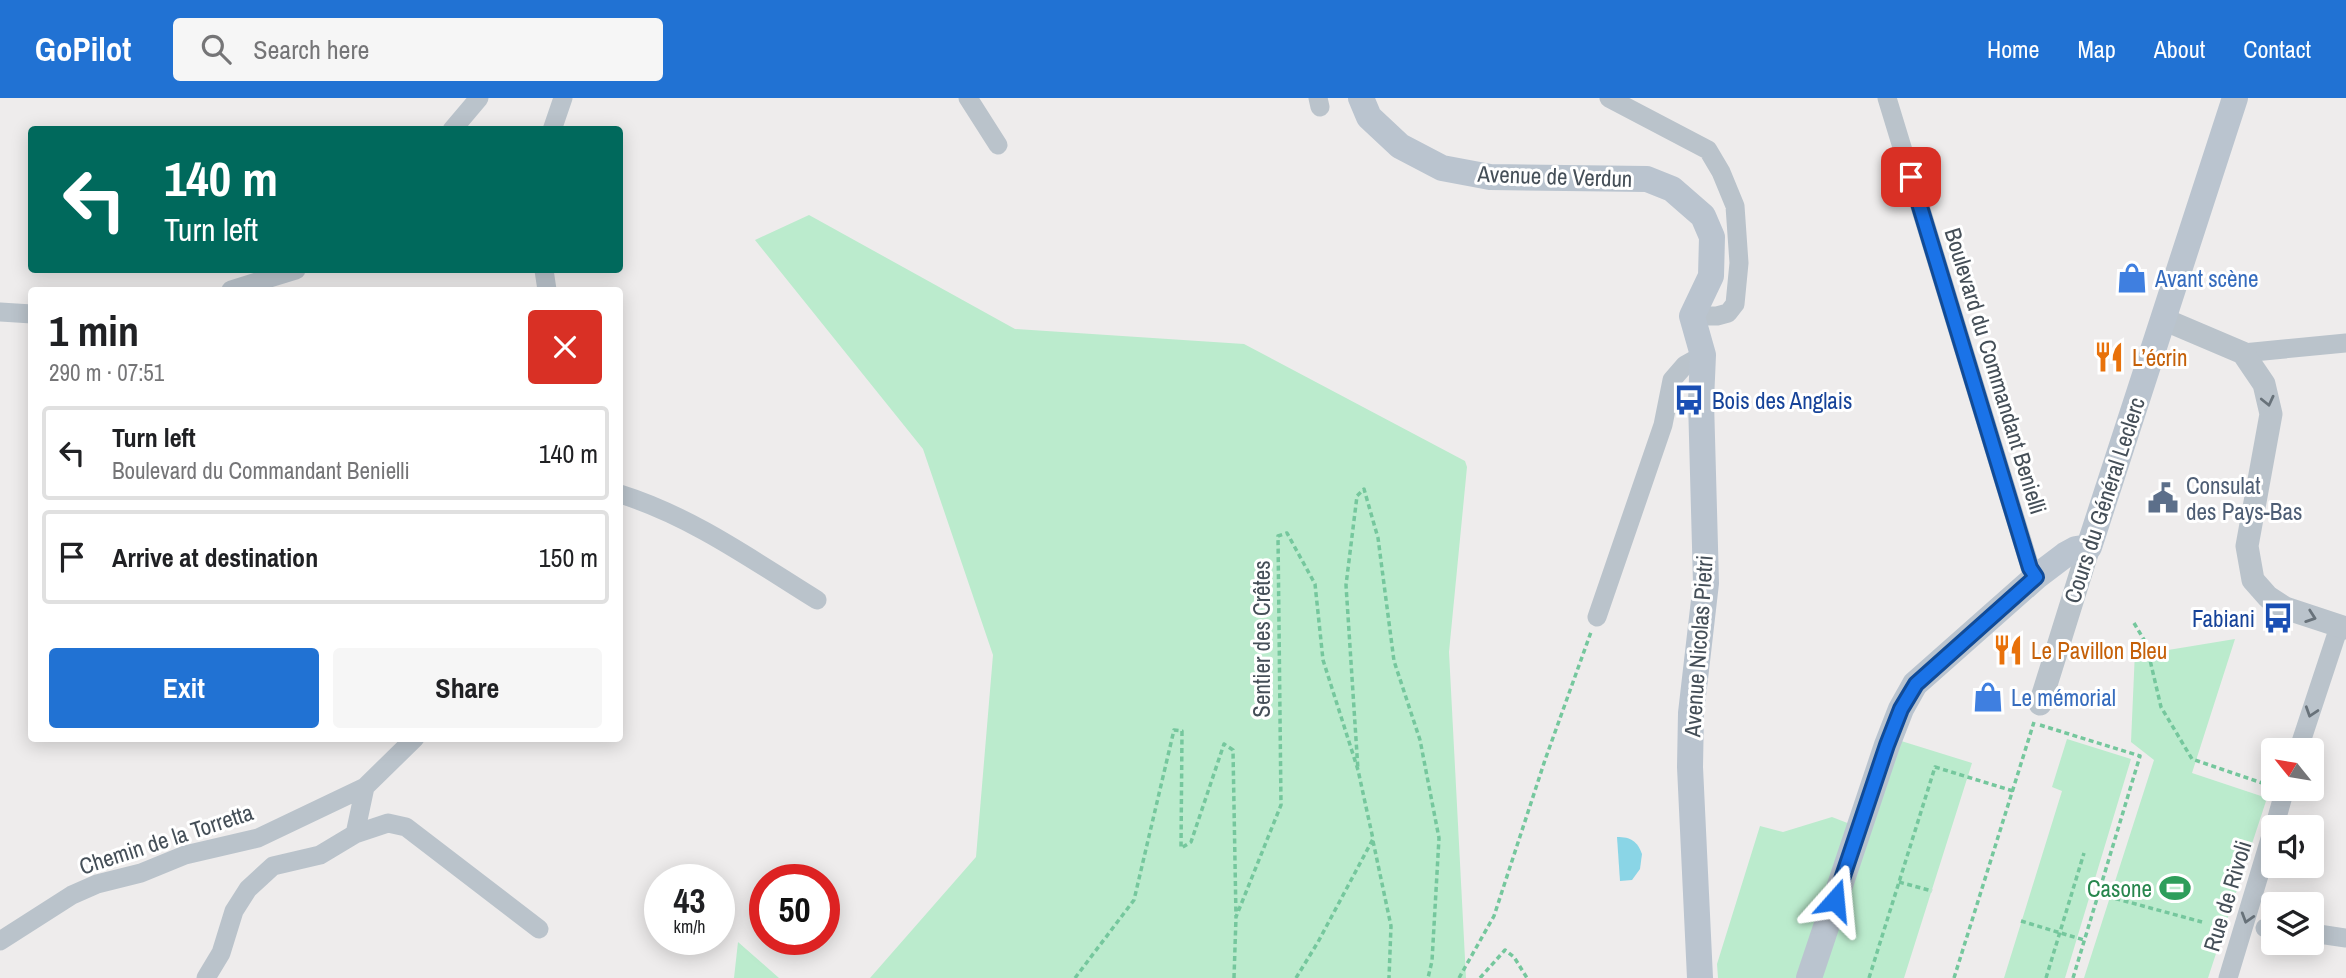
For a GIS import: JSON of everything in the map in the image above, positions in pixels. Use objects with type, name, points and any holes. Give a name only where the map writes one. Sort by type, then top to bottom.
[{"type":"main road","name":"Avenue de Verdun","points":[[1361,98],[1370,117],[1400,146],[1442,168],[1490,177],[1647,179],[1672,189],[1703,216],[1712,237],[1711,276],[1692,316]]},
{"type":"main road","name":"Cours du Général Leclerc","points":[[2089,547],[2235,98]]},
{"type":"main road","name":"Avenue Nicolas Pietri","points":[[1692,316],[1703,355],[1701,401],[1706,583],[1691,713],[1690,767],[1700,978]]},
{"type":"main road","points":[[1809,978],[1882,758],[1901,709],[1916,684],[2036,577],[2065,555],[2089,547]]},
{"type":"street","points":[[456,126],[479,98]]},
{"type":"street","points":[[553,126],[563,98]]},
{"type":"street","points":[[968,98],[998,145]]},
{"type":"street","points":[[1609,98],[1708,150],[1721,172],[1735,206],[1739,262],[1735,304],[1728,313],[1692,316]]},
{"type":"street","name":"Boulevard du Commandant Benielli","points":[[1887,98],[2030,568],[2036,577]]},
{"type":"street","points":[[241,287],[286,273]]},
{"type":"street","points":[[0,312],[28,314]]},
{"type":"street","points":[[2163,319],[2243,353],[2346,343]]},
{"type":"street","points":[[2243,353],[2264,384],[2271,414],[2247,546],[2253,580],[2269,597],[2285,608],[2343,627],[2303,738]]},
{"type":"street","points":[[1597,617],[1663,425],[1672,380],[1685,365],[1703,355]]},
{"type":"street","points":[[623,495],[691,523],[817,600]]},
{"type":"street","name":"Cours du Général Leclerc","points":[[2035,719],[2089,547]]},
{"type":"street","name":"Chemin de la Torretta","points":[[0,941],[72,895],[97,884],[141,873],[185,855],[258,838],[365,787],[411,742]]},
{"type":"street","points":[[355,834],[365,787]]},
{"type":"street","points":[[206,978],[220,953],[234,911],[248,889],[273,866],[320,855],[355,834],[388,823],[406,827],[539,929]]},
{"type":"street","name":"Rue de Rivoli","points":[[2228,978],[2261,868]]},
{"type":"street","points":[[2324,935],[2346,938]]},
{"type":"path","points":[[1389,978],[1391,926],[1358,770],[1346,585],[1357,496],[1364,489],[1378,538],[1394,661],[1420,740],[1439,838],[1429,978]]},
{"type":"path","name":"Sentier des Crêtes","points":[[1236,917],[1281,805],[1278,537],[1287,533],[1314,584],[1323,660],[1358,770]]},
{"type":"path","points":[[1459,978],[1494,916],[1545,760],[1597,617]]},
{"type":"path","points":[[2134,623],[2146,643],[2161,707],[2192,759],[2261,783]]},
{"type":"path","points":[[1954,978],[2035,719],[2140,756],[2073,978]]},
{"type":"path","points":[[1075,978],[1134,900],[1174,730],[1182,731],[1181,848],[1191,842],[1224,744],[1233,750],[1236,917],[1234,978]]},
{"type":"path","points":[[1869,978],[1935,767],[2013,791]]},
{"type":"path","points":[[1296,978],[1373,839]]},
{"type":"path","points":[[2046,978],[2084,853]]},
{"type":"path","points":[[1899,881],[1932,891]]},
{"type":"path","points":[[2098,894],[2202,922]]},
{"type":"path","points":[[2021,921],[2084,940]]},
{"type":"path","points":[[1480,978],[1505,950],[1514,957],[1527,978]]},
{"type":"green space","points":[[809,215],[1015,329],[1244,344],[1465,461],[1467,467],[1449,652],[1466,978],[870,978],[976,857],[993,655],[923,449],[755,240]]},
{"type":"green space","name":"Casone","points":[[2235,639],[2192,773],[2261,796],[2261,802],[2266,802],[2208,978],[2084,978],[2154,760],[2131,742],[2135,651],[2156,652]]},
{"type":"green space","points":[[2067,739],[2131,759],[2065,978],[2004,978],[2062,791],[2052,787]]},
{"type":"green space","points":[[1898,740],[1972,763],[1904,978],[1818,978]]},
{"type":"green space","points":[[1832,817],[1850,824],[1799,978],[1718,978],[1717,964],[1760,826],[1783,832]]},
{"type":"green space","points":[[738,942],[749,952],[749,955],[753,955],[779,978],[734,978]]},
{"type":"water","points":[[1617,837],[1633,841],[1642,854],[1640,869],[1632,880],[1620,881]]},
{"type":"place","name":"Avant scène","points":[[2132,278]]},
{"type":"place","name":"L’écrin","points":[[2109,357]]},
{"type":"place","name":"Bois des Anglais","points":[[1689,400]]},
{"type":"place","name":"Consulat des Pays-Bas","points":[[2163,498]]},
{"type":"place","name":"Fabiani","points":[[2278,618]]},
{"type":"place","name":"Le Pavillon Bleu","points":[[2008,650]]},
{"type":"place","name":"Le mémorial","points":[[1988,697]]},
{"type":"place","name":"Casone","points":[[2175,888]]},
{"type":"route","points":[[1835,900],[1887,745],[1901,709],[1916,684],[2036,577],[2030,568],[1911,177]]}]
